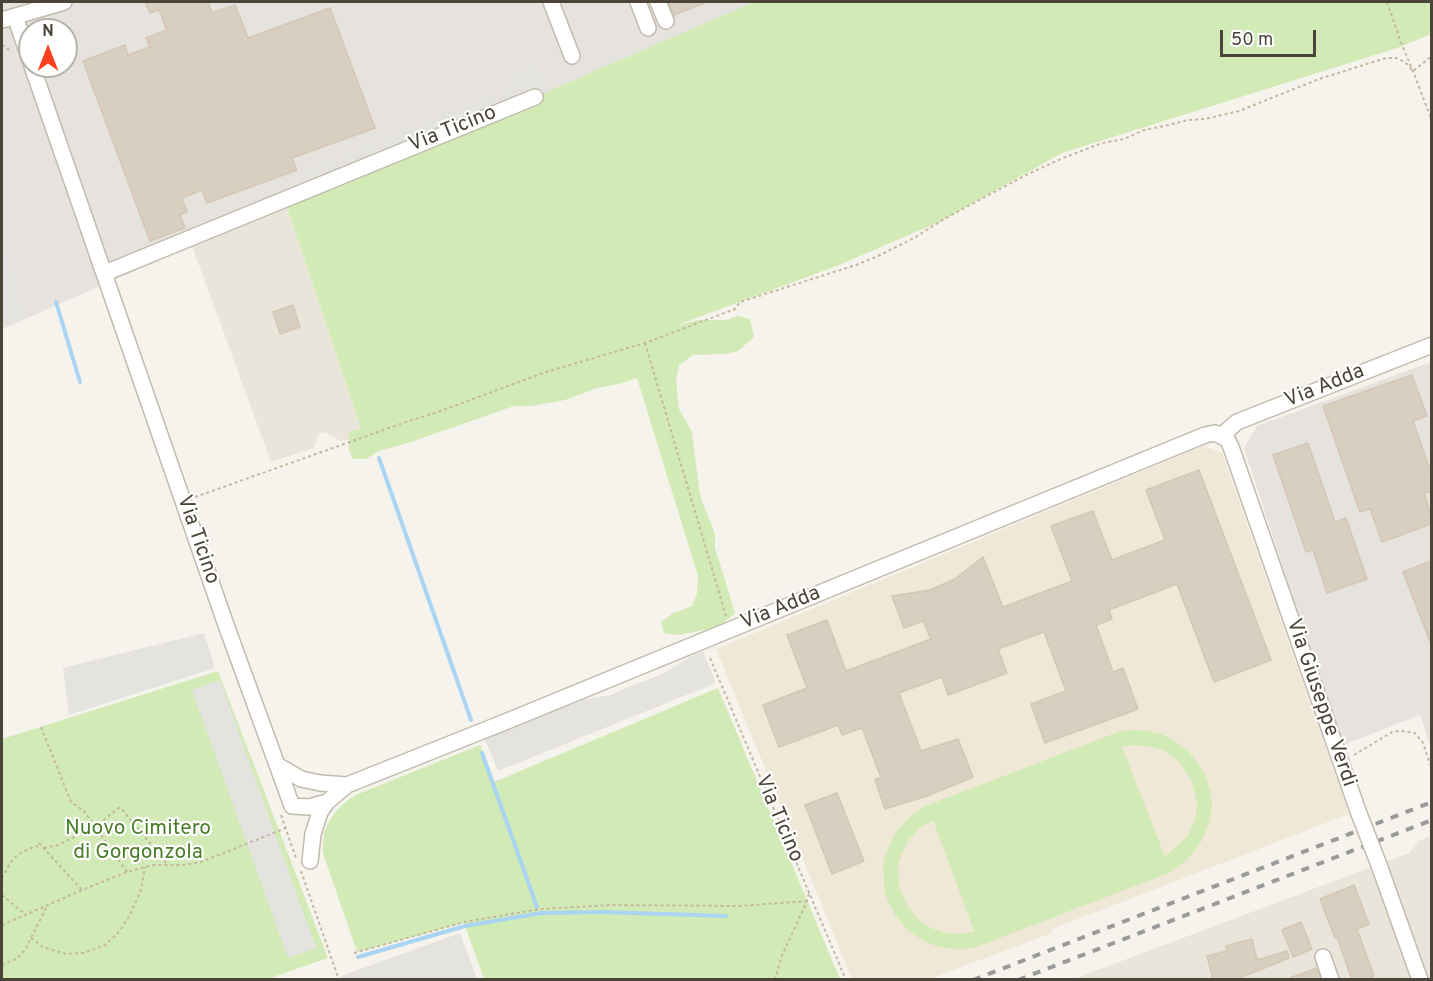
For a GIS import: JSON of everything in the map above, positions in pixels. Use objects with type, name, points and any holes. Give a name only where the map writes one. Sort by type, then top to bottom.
[{"type":"street","points":[[18,37],[8,18],[64,2]]},
{"type":"street","points":[[551,2],[572,56]]},
{"type":"street","points":[[638,2],[648,28]]},
{"type":"street","points":[[658,2],[666,21]]},
{"type":"street","name":"Via Ticino","points":[[36,78],[226,625],[292,806]]},
{"type":"street","name":"Via Ticino","points":[[105,273],[535,97]]},
{"type":"street","name":"Via Adda","points":[[310,861],[315,825],[320,812],[327,802],[347,785],[565,698],[1204,435],[1219,434],[1238,423],[1431,345]]},
{"type":"street","name":"Via Giuseppe Verdi","points":[[1219,434],[1227,439],[1231,447],[1358,811],[1420,980]]},
{"type":"street","name":"Via Adda","points":[[277,765],[296,777],[315,782],[347,785]]},
{"type":"street","points":[[292,806],[304,790],[315,782]]},
{"type":"street","points":[[292,806],[309,807],[327,802]]},
{"type":"street","points":[[1323,957],[1331,980]]},
{"type":"path","points":[[1387,2],[1431,121]]},
{"type":"path","points":[[1413,71],[1431,56]]},
{"type":"path","points":[[183,500],[546,372],[645,343],[735,309],[740,302],[878,256],[1026,176],[1102,143],[1124,139],[1144,130],[1239,111],[1327,77],[1386,58],[1396,58],[1405,62],[1413,71]]},
{"type":"path","points":[[645,343],[730,629]]},
{"type":"path","name":"Via Ticino","points":[[710,658],[846,980]]},
{"type":"path","points":[[41,727],[71,802],[84,811],[127,872]]},
{"type":"path","points":[[1347,758],[1392,732],[1401,731],[1415,733],[1423,743],[1431,766]]},
{"type":"path","points":[[44,848],[58,845],[95,827],[122,808],[168,865]]},
{"type":"path","points":[[2,925],[127,872],[145,867],[201,862],[286,828]]},
{"type":"path","points":[[2,878],[17,855],[40,844],[82,890]]},
{"type":"path","points":[[31,938],[43,947],[66,954],[83,953],[105,945],[118,933],[130,915],[141,890],[145,867]]},
{"type":"path","points":[[775,980],[781,958],[809,893]]},
{"type":"path","points":[[2,895],[26,915]]},
{"type":"path","points":[[354,953],[464,922],[541,909],[610,905],[740,906],[807,901]]},
{"type":"path","points":[[2,965],[21,955],[48,905]]},
{"type":"shaded area","points":[[2,2],[754,2],[2,329]]},
{"type":"shaded area","points":[[532,63],[543,75],[548,87],[535,97],[311,188],[304,169],[511,87],[513,71]]},
{"type":"shaded area","points":[[286,205],[362,428],[350,432],[349,439],[340,441],[326,432],[318,434],[314,448],[271,462],[192,246]]},
{"type":"shaded area","points":[[2,233],[26,315],[2,329]]},
{"type":"shaded area","points":[[1431,362],[1431,747],[1420,715],[1341,746],[1244,448],[1257,426]]},
{"type":"shaded area","points":[[1203,446],[1222,453],[1349,814],[1052,929],[1052,933],[929,979],[915,979],[913,976],[904,979],[852,979],[716,649]]},
{"type":"shaded area","points":[[204,633],[215,668],[69,715],[63,668]]},
{"type":"shaded area","points":[[703,651],[716,683],[498,771],[485,739],[581,700],[610,695],[664,673]]},
{"type":"shaded area","points":[[220,680],[316,948],[288,958],[192,690]]},
{"type":"shaded area","points":[[1431,836],[1431,979],[1071,980],[1409,853],[1419,841]]},
{"type":"shaded area","points":[[460,933],[477,979],[342,979],[341,976]]},
{"type":"green space","points":[[754,2],[1431,2],[1431,34],[1397,48],[1062,153],[939,222],[839,265],[675,326],[698,320],[726,320],[738,316],[750,319],[754,337],[738,351],[725,354],[693,355],[679,365],[676,381],[679,409],[692,432],[702,502],[715,535],[715,548],[735,613],[719,627],[679,635],[664,633],[661,622],[672,614],[692,606],[697,593],[698,576],[637,378],[597,388],[565,400],[531,406],[514,406],[379,451],[366,459],[353,459],[349,451],[349,432],[361,428],[286,205]]},
{"type":"green space","name":"Nuovo Cimitero di Gorgonzola","points":[[218,671],[328,958],[267,979],[2,979],[2,739]]},
{"type":"green space","points":[[718,688],[840,979],[484,979],[464,923],[357,952],[323,853],[324,832],[336,811],[349,799],[480,745],[494,782]]},
{"type":"green space","points":[[1133,730],[1161,734],[1189,752],[1204,772],[1210,790],[1212,807],[1209,824],[1200,844],[1185,862],[1171,872],[979,946],[965,949],[939,947],[910,932],[895,915],[885,894],[883,867],[895,833],[910,817],[926,806],[1118,732]],"holes":[[[1134,745],[1156,748],[1179,762],[1191,779],[1195,793],[1197,806],[1195,820],[1188,836],[1165,857],[1122,747]],[[933,820],[974,931],[974,932],[957,934],[931,928],[920,921],[908,907],[900,890],[899,861],[908,841],[919,828]]]},
{"type":"building","points":[[145,2],[208,2],[212,13],[235,5],[248,38],[330,8],[375,128],[292,158],[297,170],[207,203],[202,190],[182,198],[187,212],[180,215],[185,228],[150,241],[83,61],[125,45],[128,55],[150,47],[146,38],[167,30],[159,10],[150,13]]},
{"type":"building","points":[[668,2],[707,2],[674,15]]},
{"type":"building","points":[[293,305],[300,327],[280,334],[273,312]]},
{"type":"building","points":[[1412,375],[1427,416],[1413,421],[1431,473],[1431,491],[1424,493],[1431,515],[1431,524],[1382,542],[1370,509],[1360,512],[1323,406]]},
{"type":"building","points":[[1308,443],[1335,522],[1346,518],[1367,579],[1327,593],[1313,550],[1306,552],[1273,455]]},
{"type":"building","points":[[1199,470],[1271,660],[1214,682],[1177,584],[1109,610],[1112,619],[1096,625],[1113,672],[1123,668],[1138,709],[1045,743],[1031,704],[1066,691],[1044,632],[998,649],[1007,673],[948,695],[942,677],[899,693],[921,751],[958,739],[973,777],[927,796],[885,809],[875,780],[881,777],[862,728],[842,735],[838,725],[779,747],[763,705],[807,688],[787,635],[827,620],[846,671],[931,639],[923,621],[904,628],[892,596],[930,590],[955,579],[983,557],[1003,607],[1072,581],[1051,526],[1093,511],[1112,560],[1165,540],[1146,490]]},
{"type":"building","points":[[1431,561],[1431,644],[1403,572]]},
{"type":"building","points":[[837,793],[864,861],[832,874],[805,805]]},
{"type":"building","points":[[1354,885],[1369,924],[1357,929],[1374,976],[1364,980],[1352,980],[1337,937],[1335,938],[1320,899]]},
{"type":"building","points":[[1301,922],[1312,949],[1293,957],[1282,930]]},
{"type":"building","points":[[1252,939],[1257,960],[1287,951],[1289,958],[1235,980],[1213,980],[1207,956],[1227,951],[1226,946]]},
{"type":"building","points":[[1317,968],[1321,980],[1290,980],[1290,978]]},
{"type":"waterway","points":[[56,302],[80,382]]},
{"type":"waterway","points":[[379,458],[471,720]]},
{"type":"waterway","points":[[482,753],[537,907]]},
{"type":"waterway","points":[[358,957],[465,926],[541,913],[602,912],[726,916]]},
{"type":"railway","points":[[973,980],[1432,802]]},
{"type":"railway","points":[[1018,980],[1432,820]]}]
